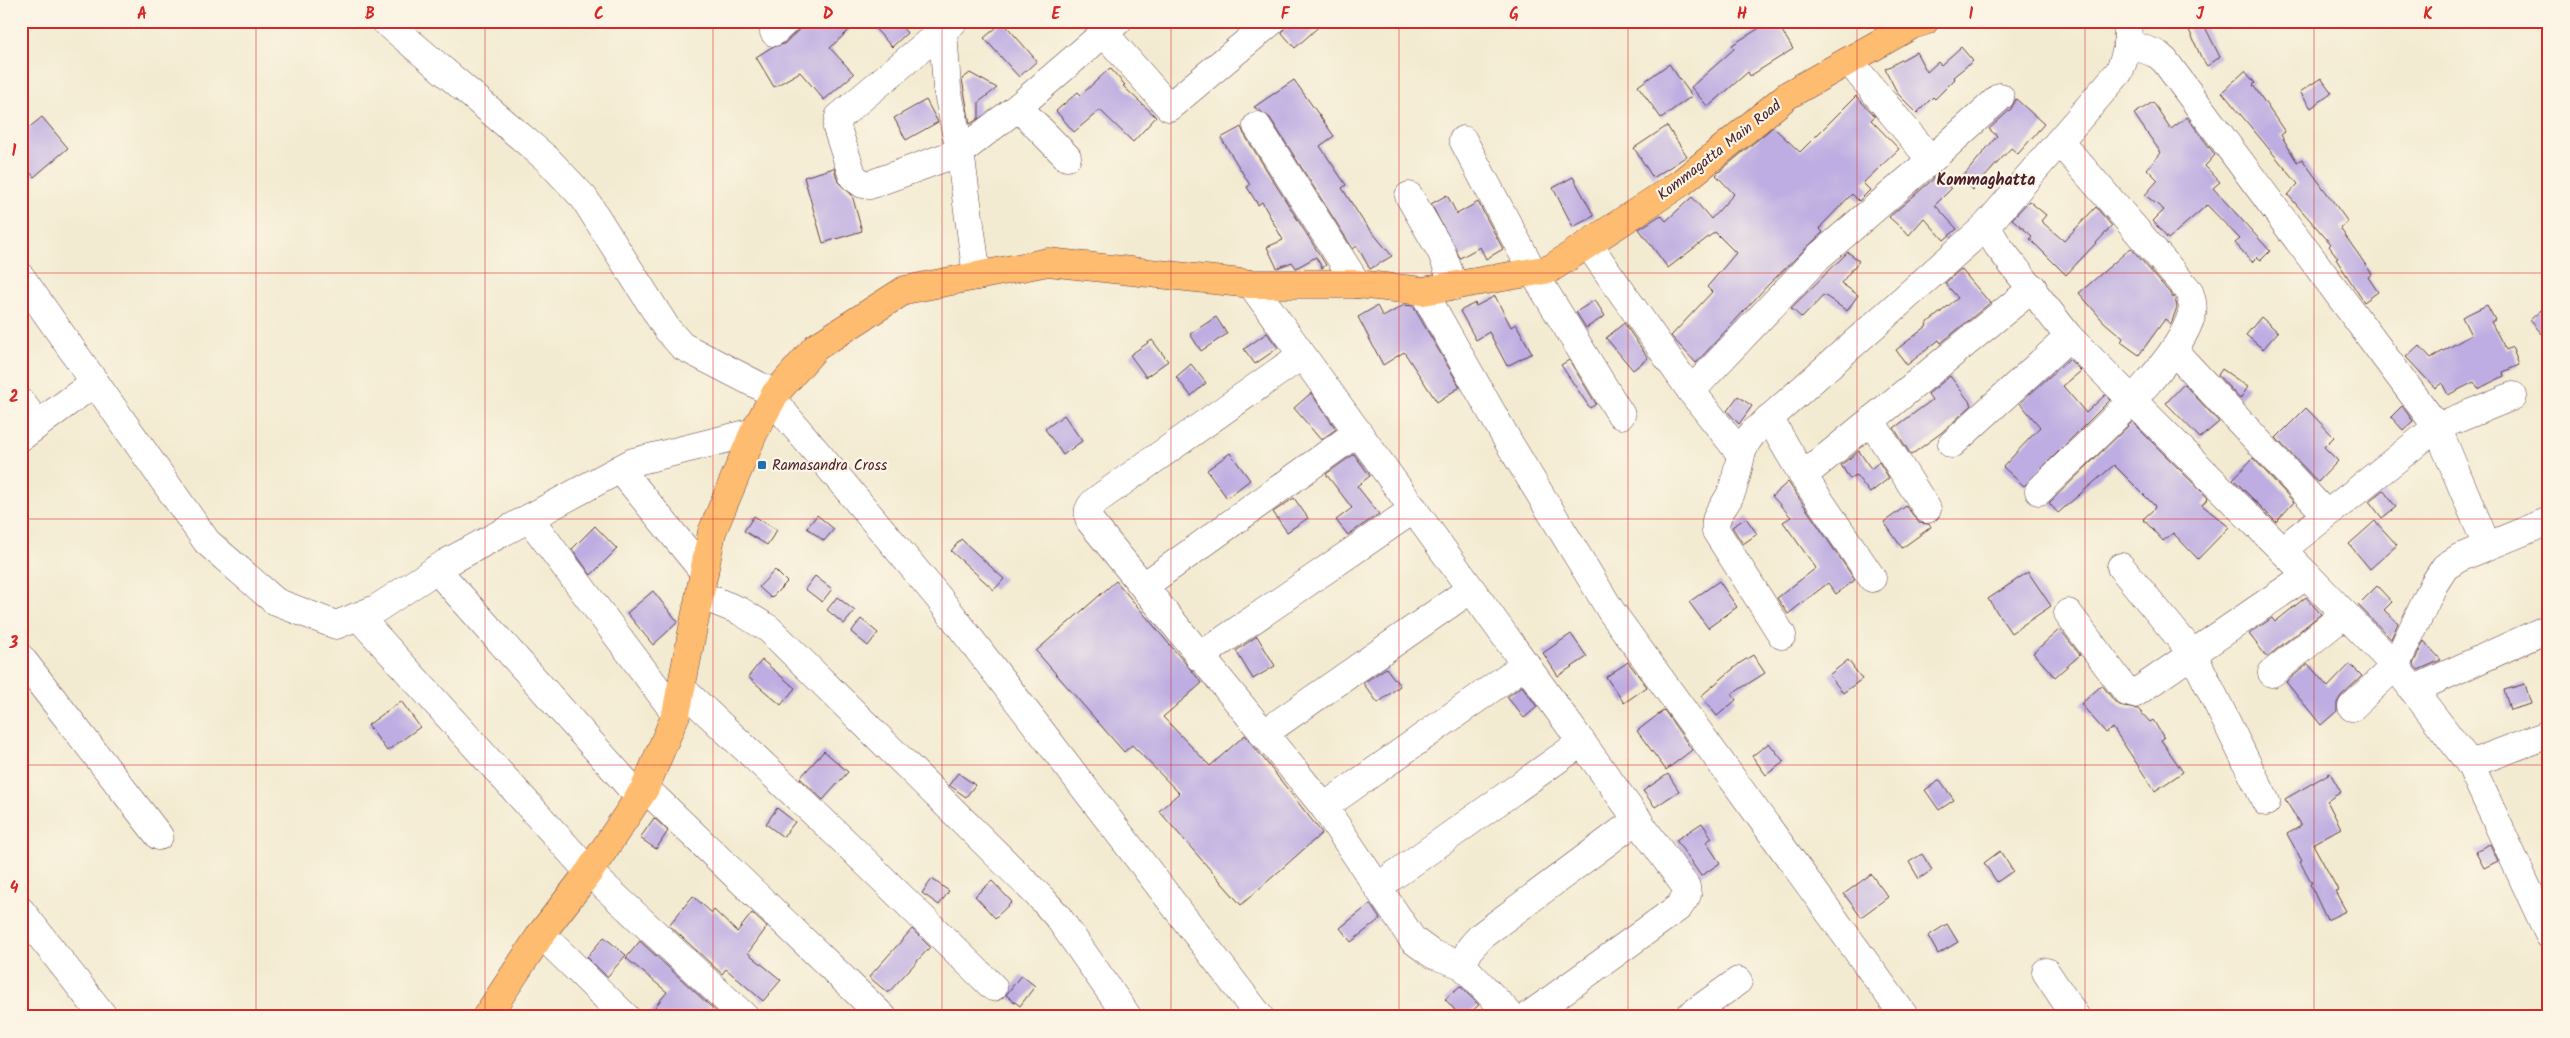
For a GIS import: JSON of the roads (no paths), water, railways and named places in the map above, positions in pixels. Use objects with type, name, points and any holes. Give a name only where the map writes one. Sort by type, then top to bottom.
[{"type":"main road","name":"Kommagatta Main Road","points":[[488,1016],[541,934],[589,872],[642,792],[678,701],[712,532],[754,432],[773,396],[816,347],[905,290],[1048,262],[1251,284],[1357,284],[1423,291],[1550,270],[1682,182],[1788,95],[1916,23]]},
{"type":"street","points":[[385,21],[547,159],[584,198],[667,329],[682,346],[773,396],[938,597],[1260,1017]]},
{"type":"street","points":[[949,26],[848,108],[840,117],[837,128],[853,177],[863,184],[869,185],[960,152],[1018,107],[1111,27],[1169,107],[1272,21]]},
{"type":"street","points":[[949,26],[946,88],[960,152],[977,276]]},
{"type":"street","points":[[1782,635],[1716,531],[1716,516],[1730,496],[1740,465],[1740,452],[1746,440],[1768,418],[1986,226],[2119,72],[2127,54],[2127,32]]},
{"type":"street","points":[[2127,32],[2165,61],[2437,427],[2487,546]]},
{"type":"street","points":[[1849,61],[1930,160]]},
{"type":"street","points":[[1691,390],[1818,257],[2000,97]]},
{"type":"street","points":[[1018,107],[1067,157]]},
{"type":"street","points":[[1258,126],[1357,284]]},
{"type":"street","points":[[1463,140],[1533,272],[1621,415]]},
{"type":"street","points":[[2038,491],[2131,400],[2174,351],[2193,312],[2189,291],[2060,142]]},
{"type":"street","points":[[1408,196],[1442,254],[1454,286]]},
{"type":"street","points":[[1986,226],[1998,246],[2033,288],[2069,337],[2307,575],[2395,666],[2470,764],[2549,934]]},
{"type":"street","points":[[1588,244],[1691,390],[1740,452]]},
{"type":"street","points":[[21,277],[207,542],[276,602],[336,625],[376,609],[436,570],[632,462],[754,432]]},
{"type":"street","points":[[1251,284],[1686,887],[1687,895],[1672,912],[1527,1017]]},
{"type":"street","points":[[1803,476],[2033,288]]},
{"type":"street","points":[[1423,291],[1509,443],[1611,611],[1904,1017]]},
{"type":"street","points":[[1952,444],[2069,337]]},
{"type":"street","points":[[2174,351],[2326,514]]},
{"type":"street","points":[[1302,355],[1092,504],[1088,511],[1090,521],[1199,657],[1324,807],[1379,886],[1413,940],[1432,954],[1462,965],[1512,1017]]},
{"type":"street","points":[[21,402],[30,430],[95,382]]},
{"type":"street","points":[[2282,550],[2437,427],[2513,396]]},
{"type":"street","points":[[1768,418],[1803,476],[1872,578]]},
{"type":"street","points":[[1872,421],[1927,509]]},
{"type":"street","points":[[1144,586],[1358,432]]},
{"type":"street","points":[[620,469],[702,583],[740,611],[769,629],[1042,899],[1058,917],[1128,1017]]},
{"type":"street","points":[[1199,657],[1414,509]]},
{"type":"street","points":[[530,518],[678,701],[842,839],[993,987]]},
{"type":"street","points":[[2352,707],[2395,666],[2439,573],[2451,562],[2549,521]]},
{"type":"street","points":[[2121,567],[2193,654],[2266,802]]},
{"type":"street","points":[[436,570],[642,792],[883,1017]]},
{"type":"street","points":[[2068,613],[2129,694],[2134,694],[2307,575]]},
{"type":"street","points":[[1263,734],[1471,589]]},
{"type":"street","points":[[2272,673],[2345,614]]},
{"type":"street","points":[[358,616],[589,872],[745,1017]]},
{"type":"street","points":[[2413,690],[2549,628]]},
{"type":"street","points":[[21,658],[159,836]]},
{"type":"street","points":[[1324,807],[1526,664]]},
{"type":"street","points":[[2470,764],[2549,734]]},
{"type":"street","points":[[1379,886],[1582,742]]},
{"type":"street","points":[[1462,965],[1471,947],[1481,936],[1638,819]]},
{"type":"street","points":[[21,911],[30,941],[104,1017]]},
{"type":"street","points":[[541,934],[626,1017]]},
{"type":"street","points":[[2046,972],[2076,1017]]},
{"type":"street","points":[[1688,1017],[1738,981]]},
{"type":"place","name":"Ramasandra Cross","points":[[762,465]]},
{"type":"district","name":"Kommaghatta","points":[[1986,179]]}]
